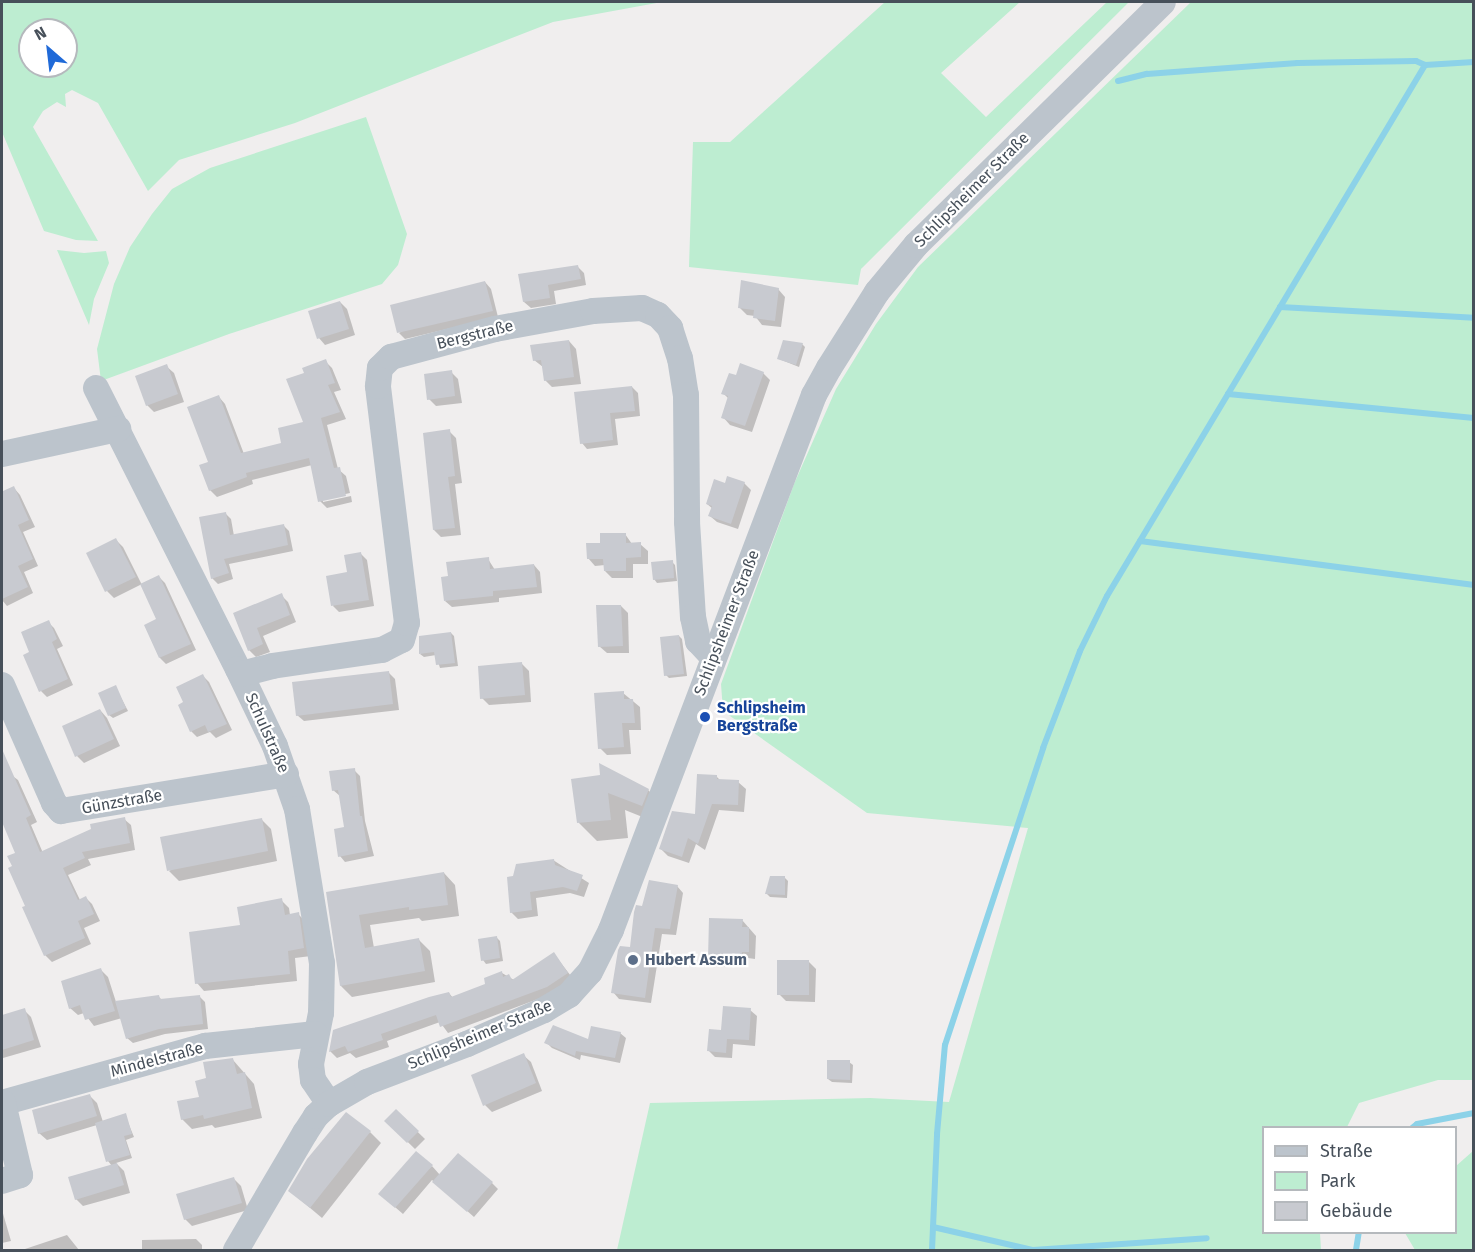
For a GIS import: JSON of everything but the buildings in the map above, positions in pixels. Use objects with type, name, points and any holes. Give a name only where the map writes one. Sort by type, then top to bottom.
[{"type":"street","name":"Schlipsheimer Straße","points":[[237,1251],[305,1133],[316,1116],[329,1104],[367,1082],[467,1044],[544,1010],[569,995],[590,972],[610,930],[814,395],[877,292],[916,245],[1163,2]]},
{"type":"street","name":"Bergstraße","points":[[241,674],[272,666],[382,650],[402,640],[407,623],[378,386],[380,368],[391,357],[495,329],[593,311],[642,308],[658,315],[670,328],[680,358],[686,395],[687,522],[693,617],[698,641],[713,657]]},
{"type":"street","name":"Schulstraße","points":[[96,388],[241,674],[285,774],[297,809],[322,963],[321,1013],[315,1034],[311,1064],[313,1080],[329,1104]]},
{"type":"street","points":[[2,454],[118,429]]},
{"type":"street","name":"Günzstraße","points":[[2,685],[54,803],[61,811],[285,774]]},
{"type":"street","name":"Mindelstraße","points":[[2,1103],[205,1046],[315,1034]]},
{"type":"street","points":[[2,1103],[20,1175],[2,1181]]},
{"type":"green space","points":[[2,2],[662,2],[553,22],[295,123],[179,160],[148,191],[98,103],[72,90],[65,94],[66,107],[57,102],[43,111],[33,127],[98,241],[76,240],[44,231],[2,132]]},
{"type":"green space","points":[[885,2],[1020,2],[941,73],[986,117],[1107,2],[1129,2],[861,269],[858,285],[689,267],[693,142],[730,142]]},
{"type":"green space","points":[[1191,2],[1473,2],[1473,1080],[1438,1080],[1359,1103],[1348,1126],[1262,1126],[1262,1234],[1320,1234],[1321,1250],[617,1250],[650,1103],[870,1098],[949,1102],[1028,828],[867,813],[723,711],[721,684],[794,484],[836,389],[876,324],[918,267]]},
{"type":"green space","points":[[366,117],[407,234],[398,265],[382,284],[229,334],[101,381],[97,349],[114,284],[130,247],[172,189],[210,168]]},
{"type":"green space","points":[[57,250],[84,253],[106,251],[109,263],[94,299],[89,325]]},
{"type":"green space","points":[[1473,1151],[1473,1250],[1415,1250],[1406,1234],[1457,1234],[1457,1165]]},
{"type":"waterway","points":[[1118,81],[1147,74],[1298,63],[1416,61],[1425,65]]},
{"type":"waterway","points":[[932,1250],[937,1134],[945,1045],[1043,748],[1080,651],[1107,596],[1425,65],[1474,62]]},
{"type":"waterway","points":[[1280,307],[1474,318]]},
{"type":"waterway","points":[[1228,394],[1474,418]]},
{"type":"waterway","points":[[1140,541],[1474,585]]},
{"type":"waterway","points":[[1414,1126],[1474,1113]]},
{"type":"waterway","points":[[933,1227],[1033,1250],[1207,1238]]},
{"type":"waterway","points":[[1356,1250],[1359,1234]]},
{"type":"place","name":"Schlipsheim Bergstraße","points":[[705,717]]},
{"type":"place","name":"Hubert Assum","points":[[633,960]]}]
